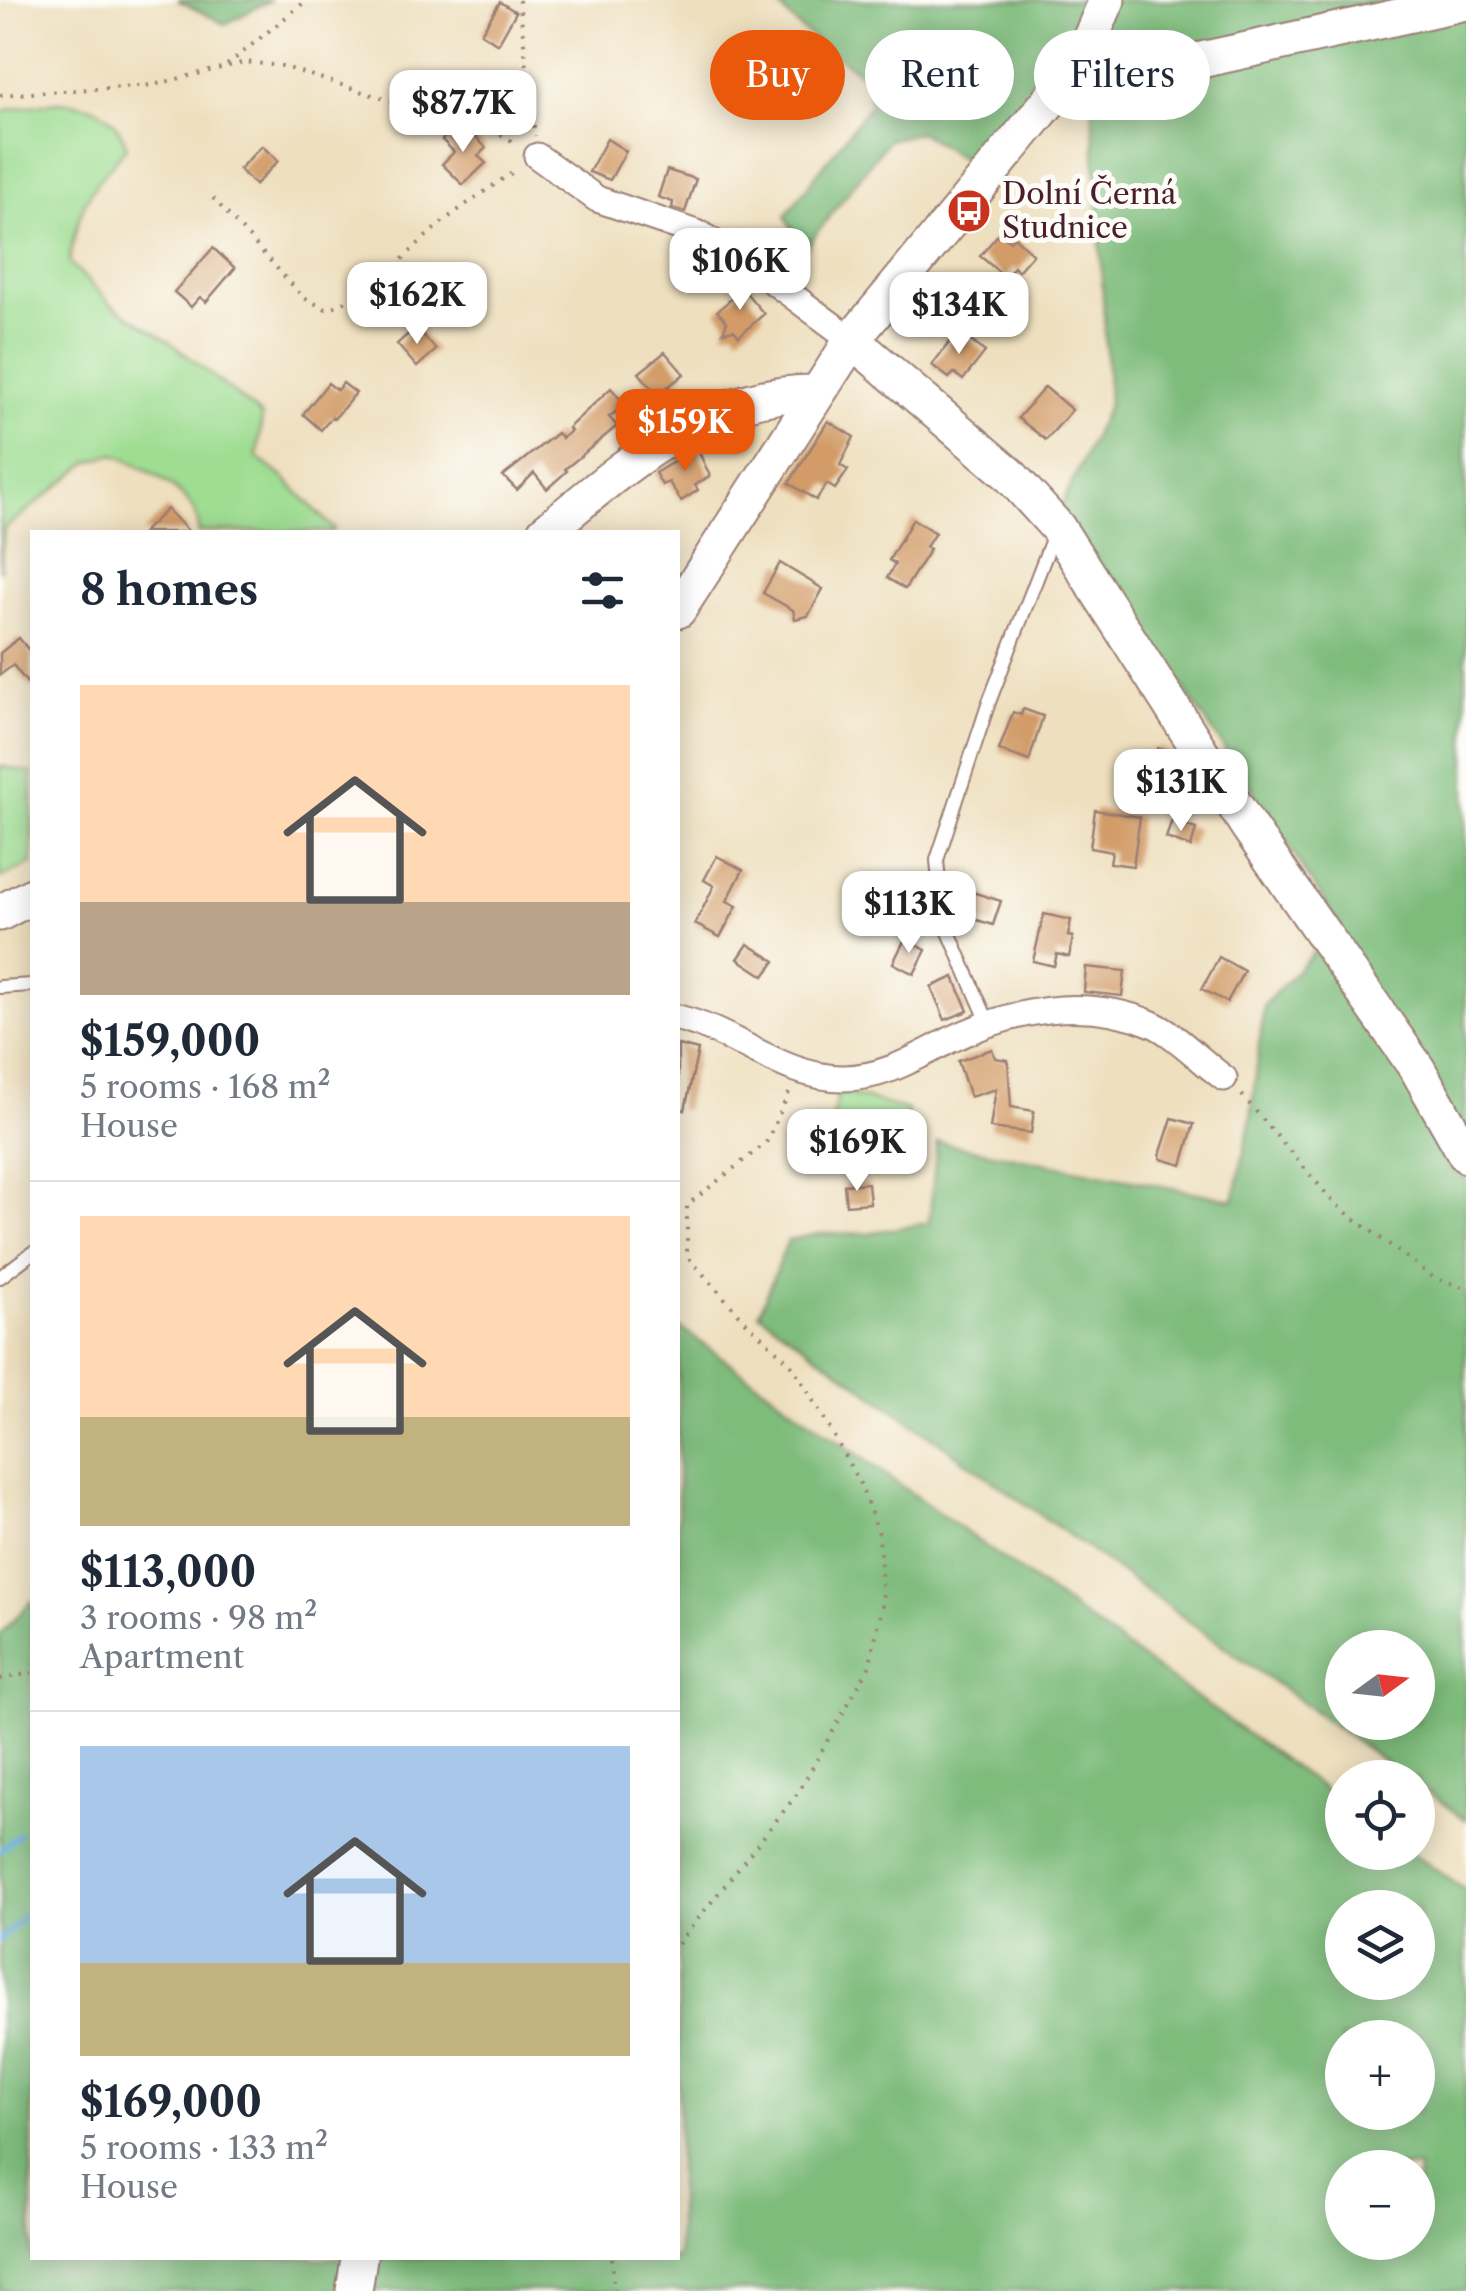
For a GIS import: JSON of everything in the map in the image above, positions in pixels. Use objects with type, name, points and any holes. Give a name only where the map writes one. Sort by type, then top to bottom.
[{"type":"street","points":[[1095,30],[1107,0]]},
{"type":"street","points":[[1210,59],[1466,2]]},
{"type":"street","points":[[680,607],[852,340],[1034,120]]},
{"type":"street","points":[[537,156],[597,199],[702,235],[759,270],[852,340],[1009,474],[1057,526],[1248,826],[1418,1070],[1466,1155]]},
{"type":"street","points":[[547,530],[638,454],[664,438],[711,416],[772,396],[818,393]]},
{"type":"street","points":[[0,913],[30,897]]},
{"type":"street","points":[[680,1019],[800,1071],[840,1078],[880,1075],[988,1022],[1046,1009],[1090,1008],[1152,1024],[1224,1078]]},
{"type":"street","points":[[354,2291],[359,2260]]},
{"type":"lane","points":[[988,1022],[942,916],[937,860],[988,702],[1057,526]]},
{"type":"lane","points":[[0,987],[30,985]]},
{"type":"lane","points":[[0,1276],[30,1254]]},
{"type":"path","points":[[223,68],[307,0]]},
{"type":"path","points":[[519,0],[537,156]]},
{"type":"path","points":[[0,94],[153,85],[245,62],[282,66],[484,126],[537,156]]},
{"type":"path","points":[[213,198],[304,298],[326,309],[349,303],[444,220],[537,156]]},
{"type":"path","points":[[680,1941],[798,1792],[868,1667],[883,1603],[878,1534],[860,1484],[825,1420],[791,1364],[744,1321],[687,1256],[687,1204],[766,1143],[800,1071]]},
{"type":"path","points":[[1224,1078],[1252,1104],[1335,1204],[1434,1278],[1466,1288]]},
{"type":"path","points":[[0,1678],[30,1673]]},
{"type":"path","points":[[612,2260],[614,2291]]},
{"type":"green space","points":[[177,0],[271,0],[225,24]]},
{"type":"green space","points":[[773,0],[1466,0],[1466,1820],[1435,1797],[1435,1760],[1382,1760],[1354,1740],[1435,1740],[1435,1630],[1325,1630],[1325,1719],[759,1313],[788,1240],[929,1223],[937,1142],[1234,1200],[1251,1117],[1264,1005],[1339,925],[1251,787],[1060,509],[1109,403],[1093,120],[1210,120],[1210,30],[1034,30],[1034,93],[1014,119],[1014,30],[865,30],[865,77],[845,62],[845,30],[802,30]]},
{"type":"green space","points":[[56,102],[81,104],[101,111],[115,124],[127,147],[87,199],[69,262],[111,304],[169,341],[262,416],[257,457],[284,478],[333,530],[198,530],[191,506],[169,484],[114,454],[89,462],[4,529],[0,572],[0,111]]},
{"type":"green space","points":[[865,112],[865,120],[1013,120],[977,168],[920,132],[888,140],[804,250],[785,216]]},
{"type":"green space","points":[[0,766],[30,773],[30,865],[0,878]]},
{"type":"green space","points":[[839,1092],[908,1110],[898,1151],[829,1133]]},
{"type":"green space","points":[[680,1327],[1325,1790],[1325,1870],[1435,1869],[1466,1891],[1466,2291],[367,2291],[372,2260],[680,2260]]},
{"type":"green space","points":[[30,1603],[30,2260],[346,2260],[341,2291],[0,2291],[0,1634]]},
{"type":"building","points":[[500,2],[516,12],[498,44],[481,33]]},
{"type":"building","points":[[456,125],[470,139],[474,135],[486,148],[478,156],[486,163],[463,185],[442,164],[454,152],[442,140]]},
{"type":"building","points":[[607,139],[626,151],[610,180],[589,172]]},
{"type":"building","points":[[262,146],[278,161],[255,185],[239,169]]},
{"type":"building","points":[[667,170],[696,179],[685,212],[658,197]]},
{"type":"building","points":[[1000,232],[1010,241],[1014,237],[1033,254],[1018,271],[1014,267],[1005,277],[980,256]]},
{"type":"building","points":[[213,248],[235,268],[206,302],[200,297],[191,307],[174,292]]},
{"type":"building","points":[[743,289],[764,314],[739,336],[734,330],[723,332],[727,322],[717,311]]},
{"type":"building","points":[[416,327],[436,350],[417,367],[397,344]]},
{"type":"building","points":[[958,331],[985,352],[963,380],[954,373],[949,378],[932,365]]},
{"type":"building","points":[[665,352],[684,374],[658,395],[639,373]]},
{"type":"building","points":[[328,383],[337,390],[343,383],[356,393],[321,430],[303,414]]},
{"type":"building","points":[[1045,387],[1072,410],[1046,440],[1018,418]]},
{"type":"building","points":[[611,388],[625,405],[609,417],[617,426],[547,489],[534,473],[517,490],[503,476],[557,433],[562,438],[571,431],[568,428]]},
{"type":"building","points":[[828,421],[854,437],[840,465],[848,470],[835,489],[827,484],[816,500],[789,483]]},
{"type":"building","points":[[697,448],[710,476],[681,501],[669,482],[662,485],[655,473]]},
{"type":"building","points":[[167,509],[187,530],[145,530]]},
{"type":"building","points":[[913,519],[935,533],[926,547],[930,549],[905,589],[887,578],[895,564],[889,560]]},
{"type":"building","points":[[780,563],[823,589],[808,616],[795,619],[793,610],[763,593]]},
{"type":"building","points":[[19,638],[30,652],[30,686],[13,665],[0,675],[0,653]]},
{"type":"building","points":[[1023,709],[1043,716],[1029,761],[999,750],[1013,712],[1021,715]]},
{"type":"building","points":[[1158,748],[1181,761],[1161,797],[1142,789]]},
{"type":"building","points":[[1095,810],[1140,817],[1133,866],[1110,863],[1112,852],[1090,848]]},
{"type":"building","points":[[1172,820],[1196,829],[1191,847],[1166,838]]},
{"type":"building","points":[[717,856],[743,870],[727,901],[737,906],[720,937],[695,924],[714,886],[704,880]]},
{"type":"building","points":[[969,891],[1001,901],[993,925],[961,915]]},
{"type":"building","points":[[1044,914],[1071,920],[1069,957],[1057,954],[1054,966],[1033,961]]},
{"type":"building","points":[[905,939],[926,950],[914,974],[893,963]]},
{"type":"building","points":[[748,944],[775,961],[764,976],[738,959]]},
{"type":"building","points":[[1219,957],[1244,971],[1227,1002],[1202,989]]},
{"type":"building","points":[[1086,967],[1125,971],[1122,996],[1084,992]]},
{"type":"building","points":[[954,977],[968,1011],[945,1020],[931,987]]},
{"type":"building","points":[[680,1046],[698,1050],[685,1110],[680,1109]]},
{"type":"building","points":[[992,1049],[995,1058],[1008,1060],[1011,1107],[1034,1111],[1031,1133],[990,1128],[996,1089],[970,1097],[958,1061]]},
{"type":"building","points":[[1172,1118],[1194,1124],[1182,1165],[1161,1159],[1160,1155]]},
{"type":"building","points":[[868,1183],[870,1203],[846,1205],[844,1185]]},
{"type":"waterway","points":[[0,1850],[19,1835]]},
{"type":"waterway","points":[[0,1940],[30,1910]]},
{"type":"place","name":"Dolní Černá Studnice","points":[[969,211]]}]
